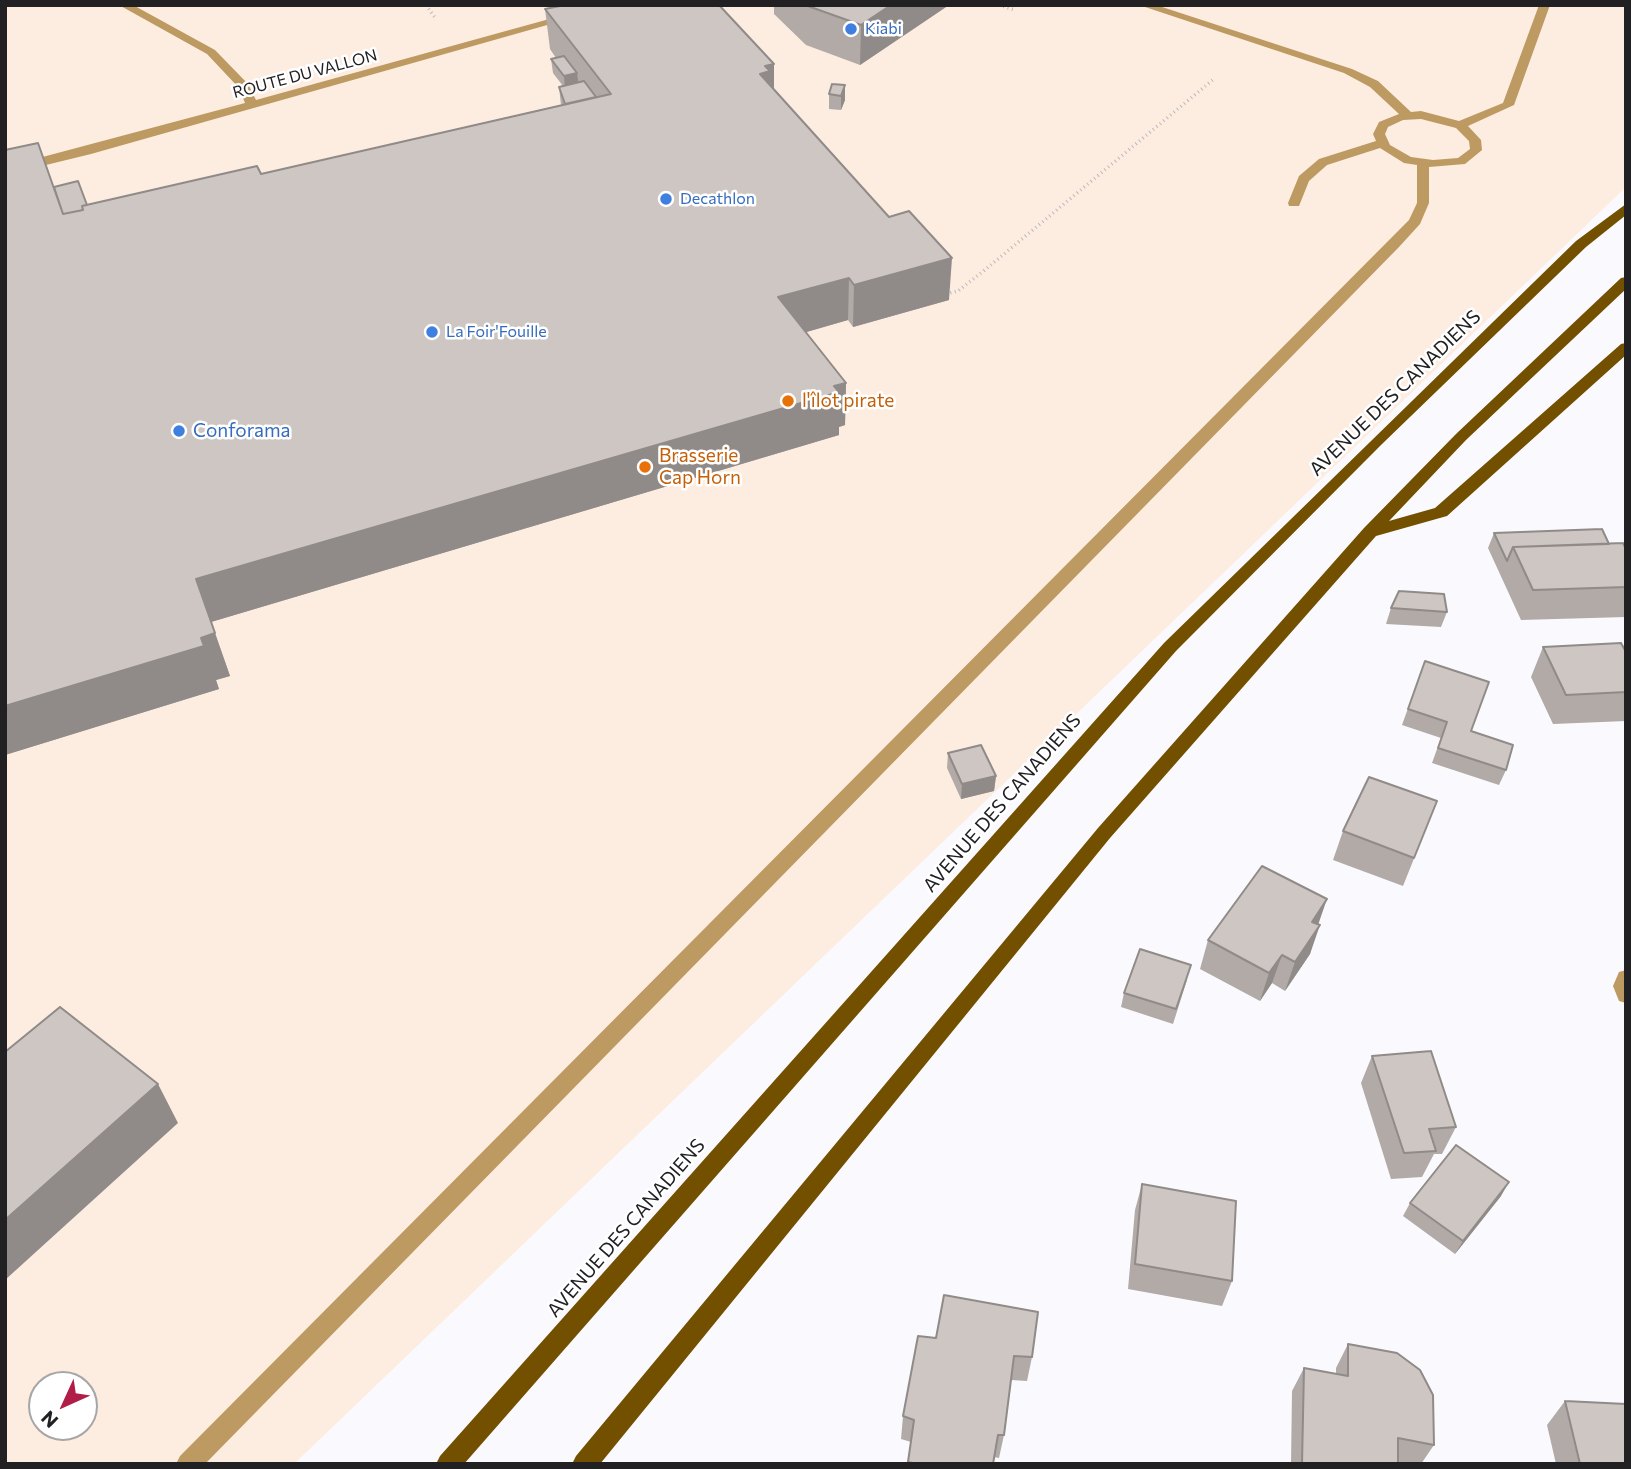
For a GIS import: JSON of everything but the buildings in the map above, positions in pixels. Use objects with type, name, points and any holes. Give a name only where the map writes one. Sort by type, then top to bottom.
[{"type":"main road","points":[[1581,244],[1626,197]]},
{"type":"main road","name":"AVENUE DES CANADIENS","points":[[449,1464],[1170,647],[1376,442],[1581,244],[1626,208]]},
{"type":"main road","points":[[584,1464],[1104,834],[1370,532],[1461,437],[1626,281]]},
{"type":"main road","points":[[1370,532],[1441,512],[1626,347]]},
{"type":"street","points":[[124,5],[211,51],[244,87],[252,105]]},
{"type":"street","name":"ROUTE DU VALLON","points":[[5,171],[613,5]]},
{"type":"street","points":[[1144,5],[1348,71],[1374,84],[1408,116]]},
{"type":"street","points":[[1460,125],[1508,105],[1545,5]]},
{"type":"street","points":[[1408,116],[1435,117],[1460,125],[1475,140],[1476,150],[1452,163],[1423,163],[1395,154],[1382,143],[1379,134],[1383,125],[1393,119],[1408,116]]},
{"type":"street","points":[[1294,203],[1303,179],[1323,162],[1382,143]]},
{"type":"street","points":[[188,1464],[1394,244],[1415,221],[1423,203],[1423,163]]},
{"type":"street","points":[[1626,978],[1623,986],[1626,995]]},
{"type":"path","points":[[999,5],[1015,10]]},
{"type":"path","points":[[944,294],[958,291],[1215,78]]},
{"type":"shaded area","points":[[5,5],[1626,5],[1626,187],[294,1464],[5,1464]]},
{"type":"place","name":"Kiabi","points":[[851,29]]},
{"type":"place","name":"Decathlon","points":[[666,199]]},
{"type":"place","name":"La Foir'Fouille","points":[[432,332]]},
{"type":"place","name":"l'îlot pirate","points":[[788,401]]},
{"type":"place","name":"Conforama","points":[[179,431]]},
{"type":"place","name":"Brasserie Cap Horn","points":[[645,467]]}]
